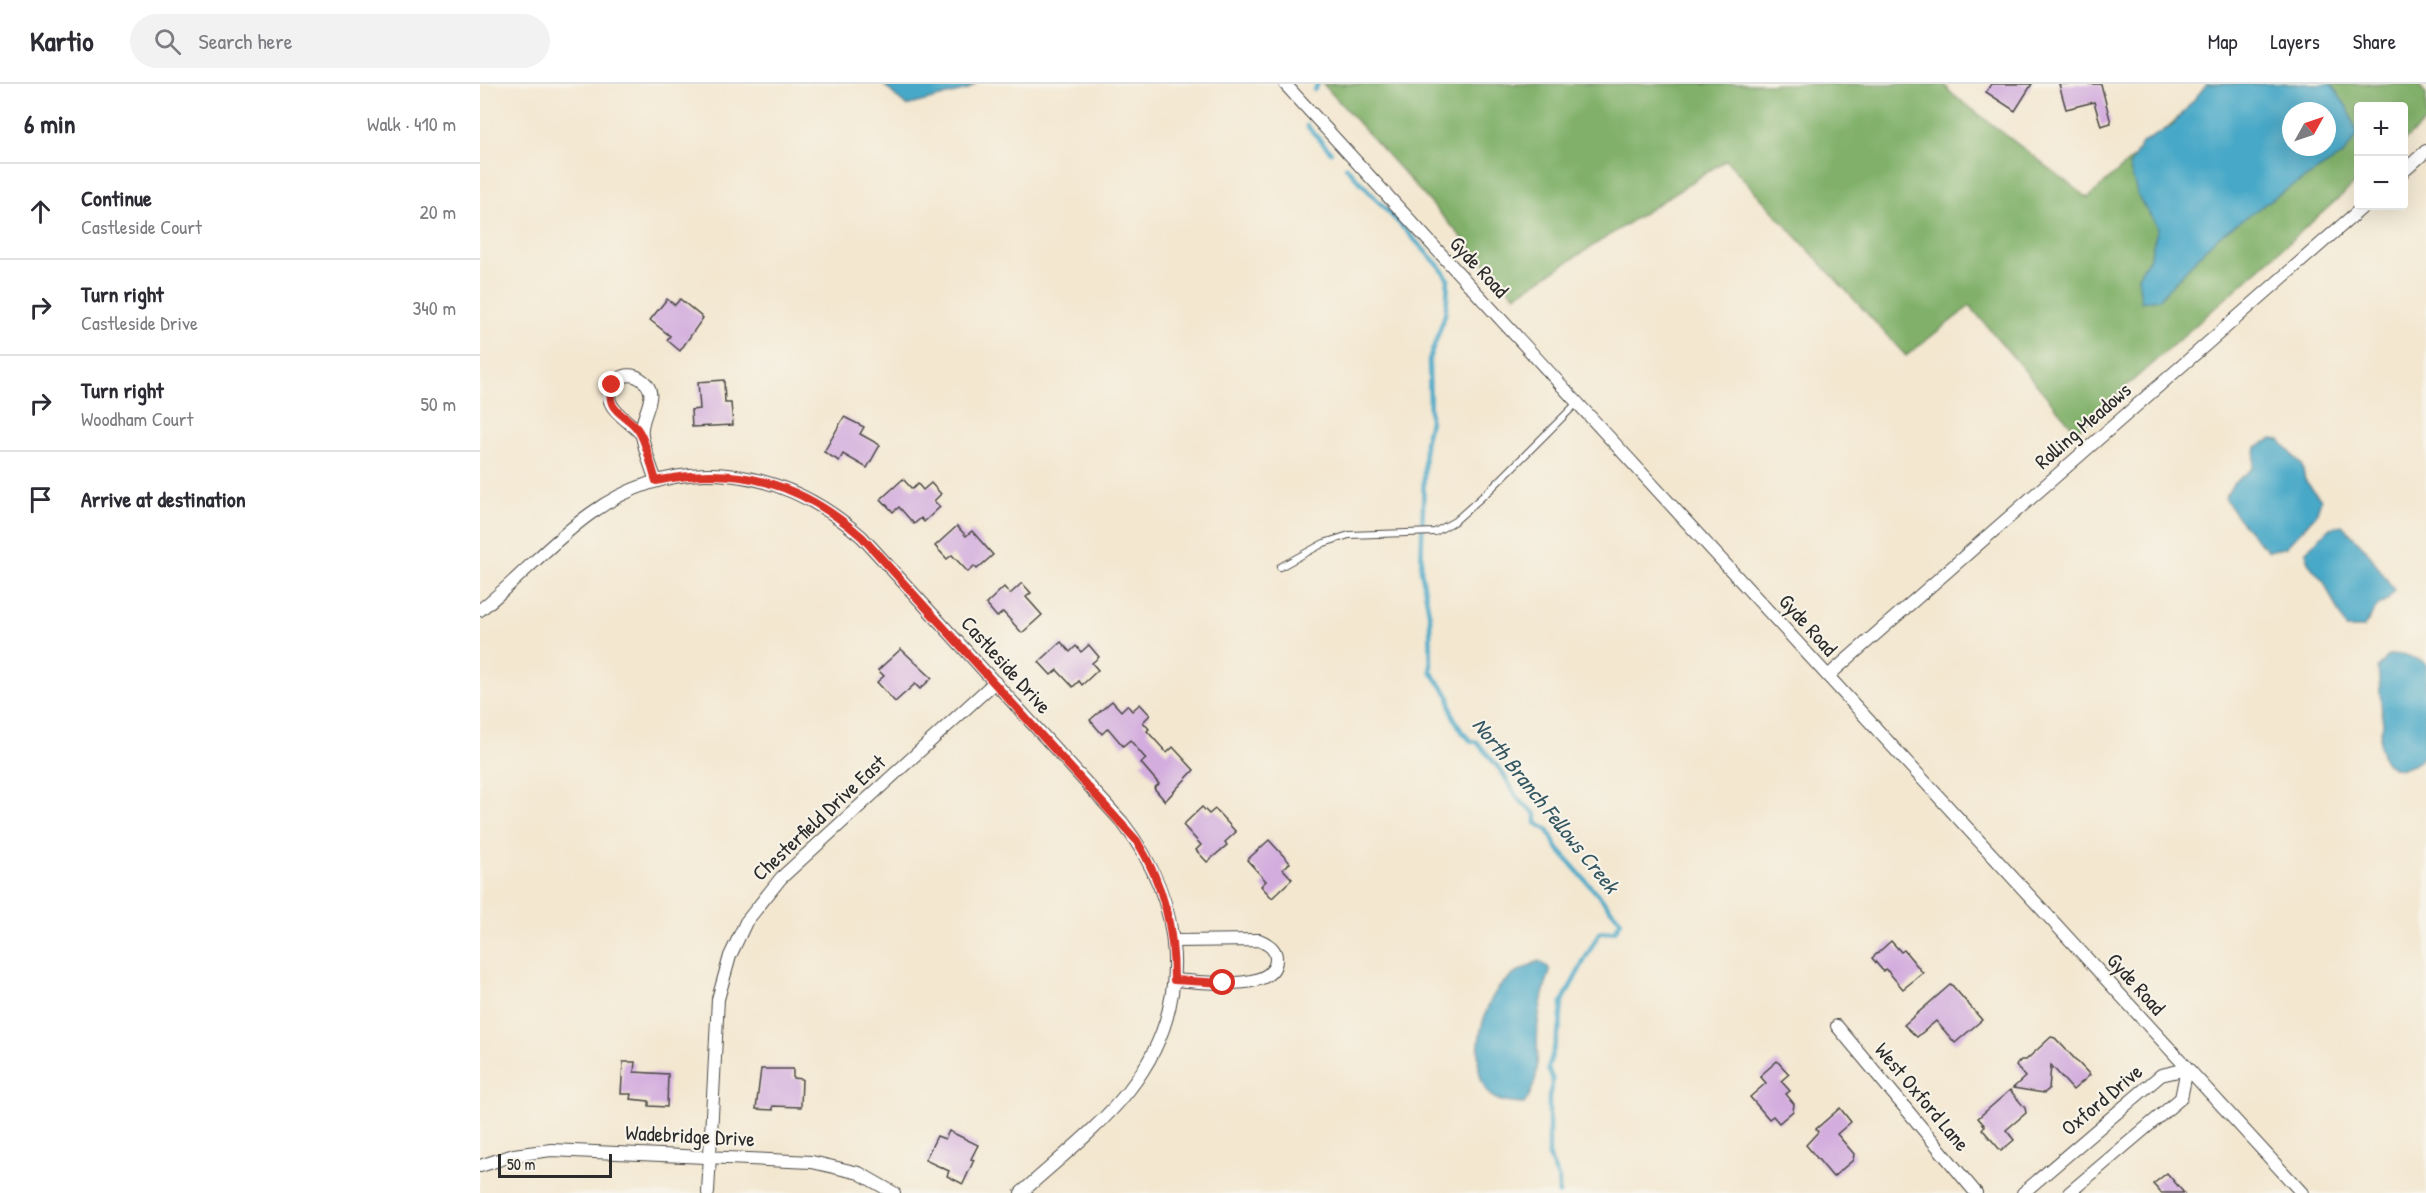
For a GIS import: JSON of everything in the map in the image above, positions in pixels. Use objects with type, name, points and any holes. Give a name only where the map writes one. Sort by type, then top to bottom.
[{"type":"street","name":"Gyde Road","points":[[1285,84],[2302,1193]]},
{"type":"street","points":[[2408,167],[2426,151]]},
{"type":"street","name":"Rolling Meadows","points":[[1828,676],[2359,210]]},
{"type":"street","points":[[641,434],[613,408],[609,397],[612,385],[621,376],[630,374],[649,386],[651,401],[644,417],[641,434],[656,481]]},
{"type":"street","name":"Castleside Drive","points":[[480,610],[588,515],[620,495],[656,481],[691,475],[735,476],[776,484],[818,503],[862,537],[1137,841],[1162,891],[1174,941],[1174,980],[1161,1034],[1146,1065],[1129,1090],[1021,1193]]},
{"type":"street","name":"Chesterfield Drive East","points":[[708,1193],[718,999],[730,956],[746,922],[781,878],[994,682]]},
{"type":"street","points":[[1174,941],[1259,940],[1268,944],[1275,952],[1276,960],[1274,969],[1259,981],[1223,983],[1174,980]]},
{"type":"street","name":"West Oxford Lane","points":[[1837,1026],[1976,1193]]},
{"type":"street","points":[[2069,1193],[2181,1098],[2187,1070]]},
{"type":"street","name":"Oxford Drive","points":[[2023,1193],[2161,1075],[2187,1070]]},
{"type":"street","name":"Wadebridge Drive","points":[[480,1166],[514,1155],[551,1150],[812,1162],[859,1173],[894,1193]]},
{"type":"lane","points":[[1280,567],[1324,543],[1349,535],[1435,532],[1455,521],[1493,487],[1577,403]]},
{"type":"green space","points":[[1323,84],[1944,84],[1951,93],[2088,198],[2216,84],[2418,84],[2426,94],[2426,121],[2408,137],[2408,102],[2354,102],[2354,185],[2076,431],[1970,306],[1906,356],[1726,160],[1515,296]]},
{"type":"water","points":[[883,84],[975,84],[967,90],[906,106]]},
{"type":"water","points":[[2207,84],[2331,84],[2347,107],[2354,125],[2354,140],[2343,155],[2278,195],[2215,239],[2159,299],[2141,302],[2138,276],[2150,257],[2158,227],[2139,199],[2129,166],[2142,143],[2172,126]]},
{"type":"water","points":[[2272,439],[2280,440],[2302,466],[2305,480],[2321,500],[2316,515],[2286,547],[2269,551],[2234,513],[2225,498],[2233,484],[2253,468],[2256,447]]},
{"type":"water","points":[[2342,525],[2367,551],[2394,590],[2388,600],[2377,607],[2363,628],[2346,628],[2324,582],[2308,563],[2306,551],[2330,528]]},
{"type":"water","points":[[2403,654],[2423,661],[2426,665],[2426,755],[2410,766],[2400,768],[2387,763],[2381,749],[2383,725],[2378,668],[2389,655]]},
{"type":"water","points":[[1539,961],[1548,967],[1550,972],[1539,1016],[1534,1084],[1524,1104],[1501,1101],[1489,1094],[1479,1071],[1479,1041],[1486,1011],[1502,984]]},
{"type":"building","points":[[1991,84],[2032,84],[2015,111],[1986,92]]},
{"type":"building","points":[[2059,84],[2101,84],[2111,123],[2101,126],[2094,102],[2066,109]]},
{"type":"building","points":[[667,299],[675,305],[680,299],[703,318],[680,351],[667,340],[670,336],[650,320]]},
{"type":"building","points":[[724,380],[725,403],[731,403],[733,425],[692,427],[691,410],[700,409],[698,382]]},
{"type":"building","points":[[844,417],[864,427],[860,434],[880,445],[867,468],[843,454],[839,461],[824,452]]},
{"type":"building","points":[[903,479],[912,489],[918,484],[923,490],[931,483],[941,494],[934,501],[940,507],[924,522],[921,518],[914,524],[899,507],[893,512],[881,499]]},
{"type":"building","points":[[957,526],[966,536],[972,531],[993,555],[977,569],[974,566],[968,572],[952,555],[947,559],[935,546]]},
{"type":"building","points":[[1022,583],[1031,593],[1026,597],[1042,615],[1022,633],[1003,612],[997,617],[986,604],[1004,587],[1010,594]]},
{"type":"building","points":[[1061,642],[1070,652],[1076,646],[1081,652],[1089,645],[1099,657],[1092,663],[1098,670],[1082,685],[1079,681],[1073,687],[1057,670],[1051,675],[1039,662]]},
{"type":"building","points":[[901,649],[932,678],[920,689],[915,684],[895,702],[877,682],[884,676],[878,670]]},
{"type":"building","points":[[1112,701],[1121,711],[1127,705],[1132,711],[1140,704],[1150,715],[1143,722],[1149,729],[1147,731],[1167,753],[1173,747],[1194,770],[1165,801],[1154,788],[1159,784],[1141,763],[1146,759],[1130,740],[1123,746],[1108,728],[1102,734],[1090,720]]},
{"type":"building","points":[[1202,807],[1209,814],[1215,809],[1236,832],[1225,842],[1227,845],[1207,862],[1196,850],[1201,845],[1183,825]]},
{"type":"building","points":[[1269,840],[1290,863],[1283,869],[1292,879],[1272,898],[1261,886],[1266,881],[1247,860]]},
{"type":"building","points":[[1891,941],[1901,952],[1904,950],[1923,973],[1903,989],[1886,969],[1883,971],[1872,958]]},
{"type":"building","points":[[1951,984],[1982,1020],[1955,1043],[1936,1021],[1917,1037],[1904,1025]]},
{"type":"building","points":[[2051,1037],[2055,1038],[2090,1075],[2073,1090],[2051,1065],[2049,1089],[2044,1093],[2013,1088],[2025,1077],[2016,1065],[2021,1060],[2026,1060]]},
{"type":"building","points":[[1777,1061],[1789,1074],[1781,1081],[1790,1091],[1786,1094],[1794,1104],[1793,1111],[1779,1123],[1773,1116],[1769,1119],[1750,1097],[1766,1083],[1760,1076]]},
{"type":"building","points":[[623,1062],[635,1062],[634,1072],[668,1074],[667,1107],[649,1106],[649,1101],[630,1099],[631,1094],[621,1094]]},
{"type":"building","points":[[761,1069],[793,1069],[793,1078],[802,1079],[801,1107],[773,1106],[773,1110],[756,1109]]},
{"type":"building","points":[[2010,1090],[2025,1108],[2026,1113],[2006,1130],[2014,1140],[2001,1151],[1982,1129],[1985,1126],[1978,1118]]},
{"type":"building","points":[[1840,1108],[1851,1122],[1837,1134],[1854,1154],[1853,1160],[1833,1177],[1806,1145],[1818,1132],[1816,1129]]},
{"type":"building","points":[[949,1131],[978,1145],[963,1184],[947,1176],[949,1171],[925,1160],[937,1136],[945,1139]]},
{"type":"building","points":[[2167,1173],[2184,1193],[2161,1193],[2153,1184]]},
{"type":"waterway","name":"North Branch Fellows Creek","points":[[1314,90],[1318,84]]},
{"type":"waterway","name":"North Branch Fellows Creek","points":[[1307,126],[1331,152]]},
{"type":"waterway","name":"North Branch Fellows Creek","points":[[1346,167],[1440,267],[1448,279],[1445,315],[1429,360],[1430,421],[1425,443],[1421,570],[1430,618],[1431,672],[1449,696],[1452,714],[1462,732],[1471,741],[1477,742],[1502,772],[1518,799],[1536,814],[1536,823],[1548,830],[1557,848],[1621,921],[1615,931],[1599,933],[1562,1002],[1560,1027],[1548,1069],[1553,1080],[1549,1097],[1549,1157],[1559,1180],[1559,1193]]},
{"type":"route","points":[[612,385],[609,397],[613,408],[634,424],[641,434],[656,481],[673,477],[716,474],[776,484],[818,503],[862,537],[1137,841],[1150,862],[1169,915],[1174,941],[1174,980],[1223,983]]}]
